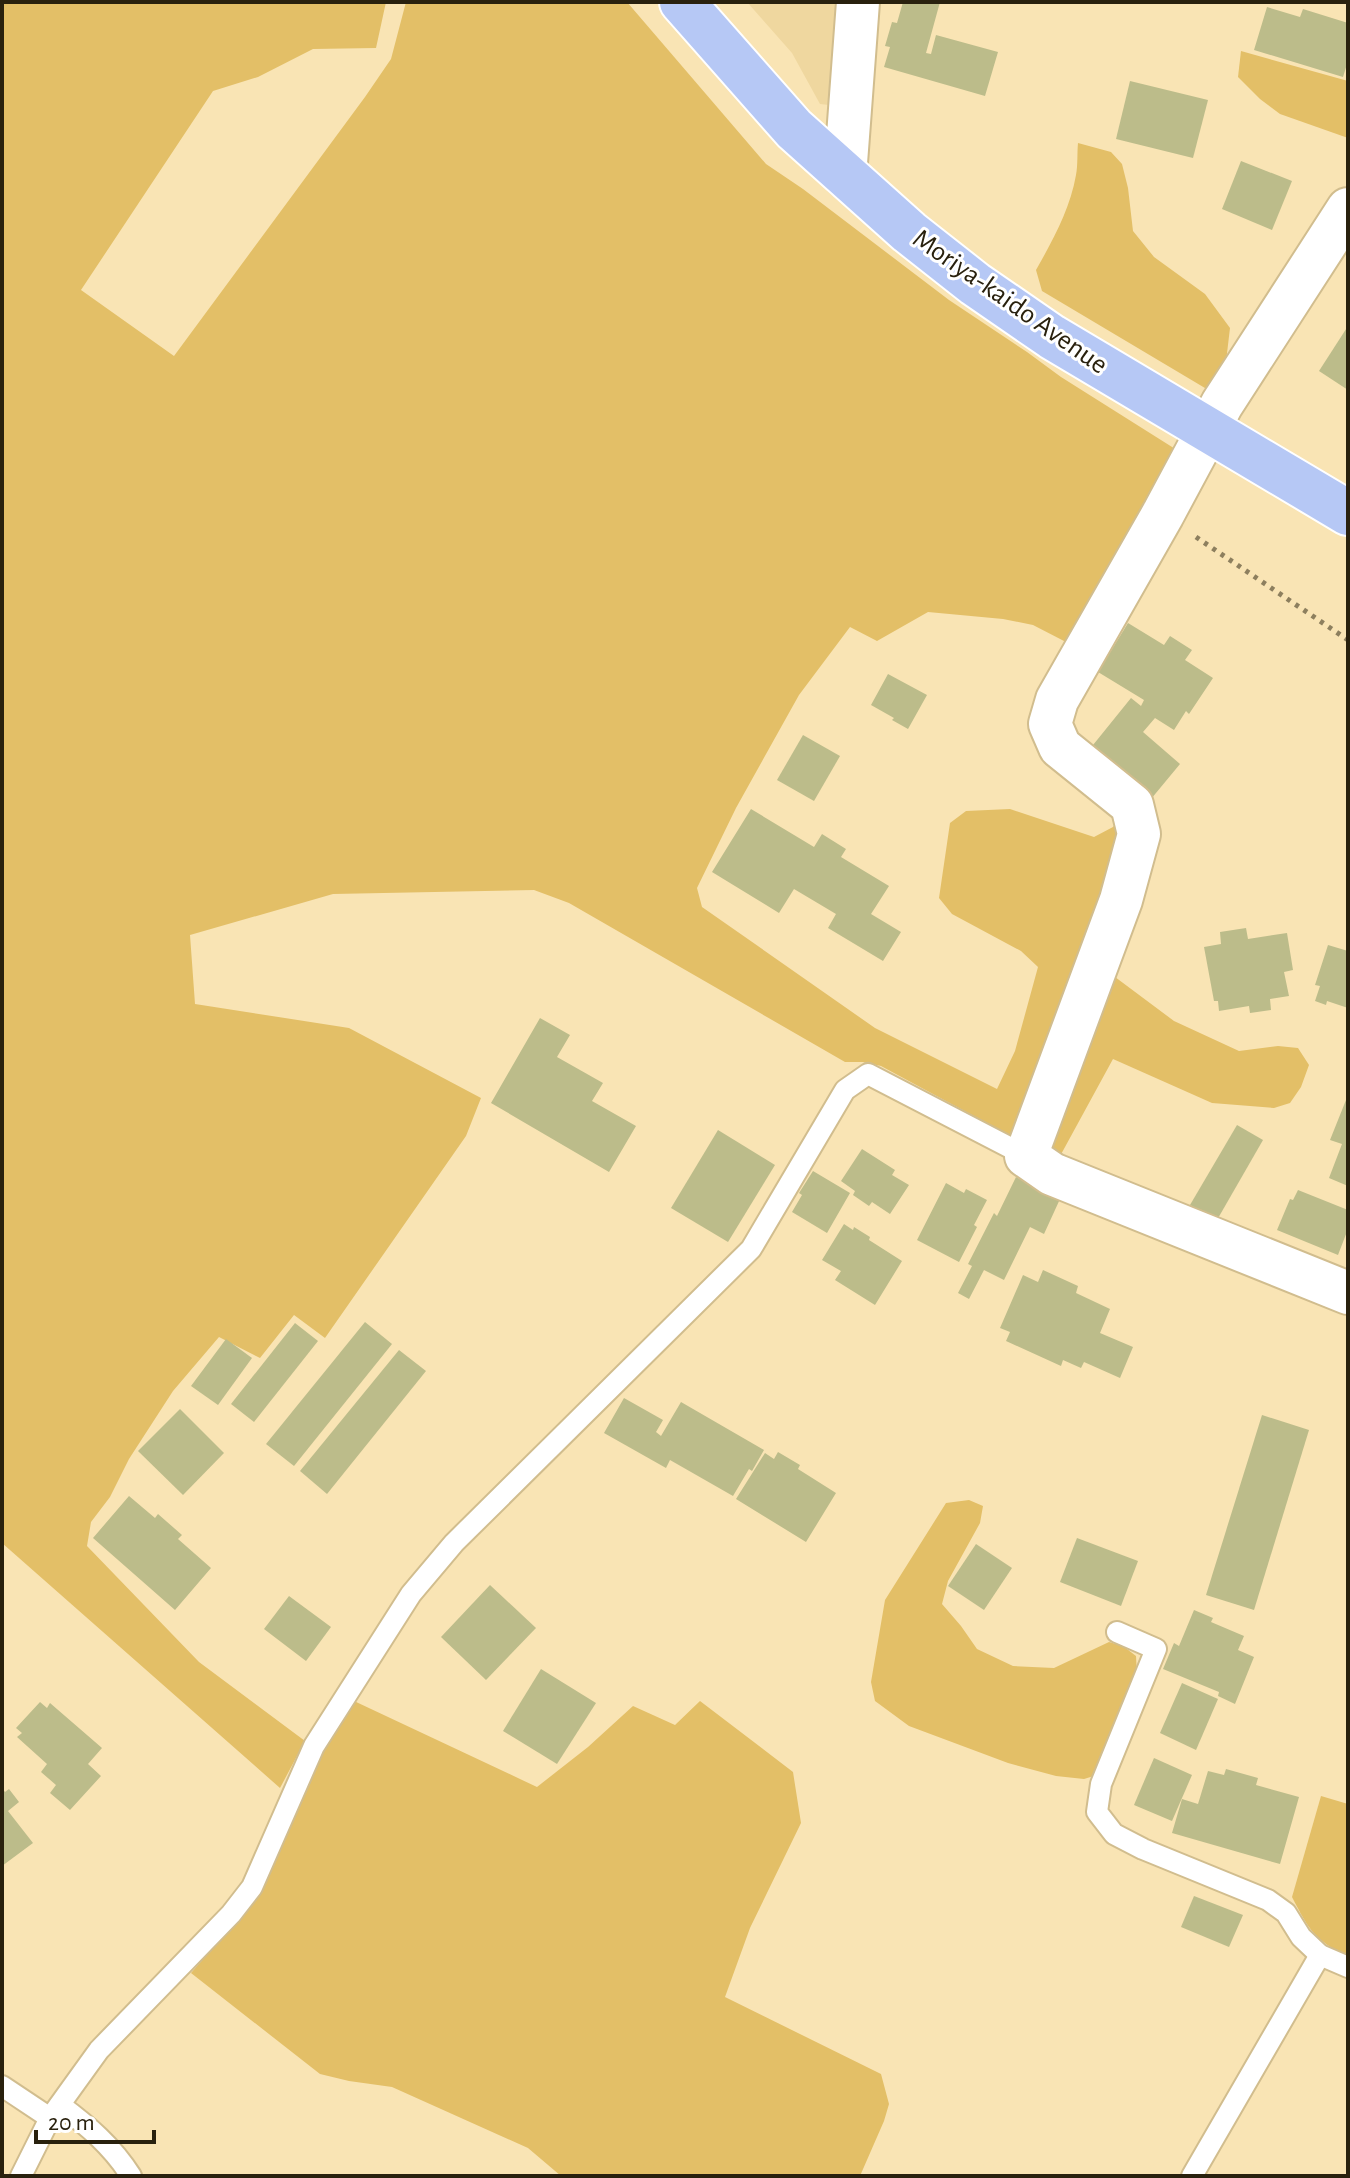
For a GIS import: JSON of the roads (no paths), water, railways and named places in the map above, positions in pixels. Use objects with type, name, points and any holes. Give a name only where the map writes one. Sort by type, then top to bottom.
[{"type":"main road","name":"Moriya-kaido Avenue","points":[[682,2],[794,129],[909,232],[975,284],[1052,337],[1348,513]]},
{"type":"street","points":[[845,176],[858,2]]},
{"type":"street","points":[[1348,209],[1206,430],[1163,514],[1057,700],[1050,724],[1060,747],[1132,805],[1139,834],[1121,900],[1026,1156],[1052,1174],[1348,1293]]},
{"type":"lane","points":[[21,2176],[55,2112],[99,2050],[231,1914],[252,1887],[314,1746],[411,1594],[454,1543],[751,1249],[845,1090],[868,1074],[1026,1156]]},
{"type":"lane","points":[[1117,1632],[1156,1649],[1101,1784],[1097,1812],[1114,1834],[1143,1849],[1268,1900],[1286,1913],[1301,1937],[1320,1955],[1348,1967]]},
{"type":"lane","points":[[1192,2176],[1320,1955]]},
{"type":"lane","points":[[2,2086],[91,2128],[107,2143],[131,2176]]}]
